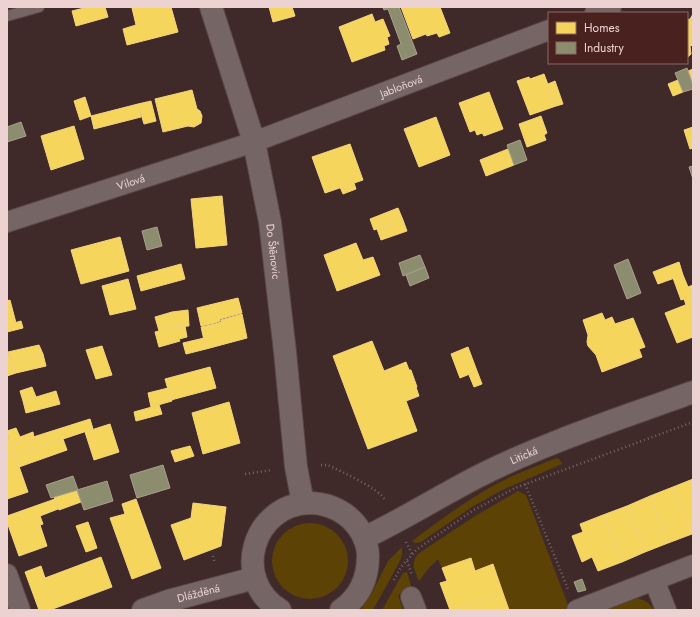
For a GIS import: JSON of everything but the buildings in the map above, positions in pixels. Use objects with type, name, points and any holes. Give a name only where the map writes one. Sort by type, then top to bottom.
[{"type":"street","name":"Do Štěnovic","points":[[211,7],[254,142],[270,222],[296,467],[302,503]]},
{"type":"street","points":[[598,12],[610,7]]},
{"type":"street","name":"Jabloňová","points":[[254,142],[548,30]]},
{"type":"street","name":"Vilová","points":[[7,222],[254,142]]},
{"type":"street","name":"Litická","points":[[364,538],[396,523],[479,476],[538,449],[693,392]]},
{"type":"street","points":[[280,610],[266,599],[255,578],[252,566],[256,541],[261,529],[279,512],[290,506],[302,503],[315,503],[328,505],[340,510],[354,523],[364,538],[368,552],[368,567],[365,581],[358,594],[341,610]]},
{"type":"street","points":[[574,603],[654,580],[693,565]]},
{"type":"street","points":[[7,574],[20,610]]},
{"type":"street","name":"Dlážděná","points":[[144,610],[168,601],[255,578]]},
{"type":"street","points":[[654,580],[666,610]]},
{"type":"lane","points":[[7,16],[40,7]]},
{"type":"path","points":[[394,581],[401,567],[416,550],[472,511],[515,488],[693,422]]},
{"type":"path","points":[[525,484],[574,603]]},
{"type":"shaded area","points":[[557,458],[562,464],[502,490],[472,507],[421,542],[416,543],[412,541],[450,513],[489,488]]},
{"type":"shaded area","points":[[518,491],[526,495],[570,610],[509,610],[493,565],[475,571],[471,558],[442,568],[438,559],[419,581],[414,564],[418,554],[475,516]]},
{"type":"shaded area","points":[[310,523],[325,526],[337,534],[345,546],[348,561],[345,576],[337,588],[325,596],[310,599],[295,596],[283,588],[275,576],[272,561],[275,546],[283,534],[295,526]]},
{"type":"shaded area","points":[[402,547],[400,561],[373,610],[361,610],[372,593],[388,561]]},
{"type":"shaded area","points":[[407,572],[412,589],[398,595],[403,610],[382,610],[403,573]]},
{"type":"shaded area","points":[[631,598],[644,601],[654,610],[597,610]]}]
